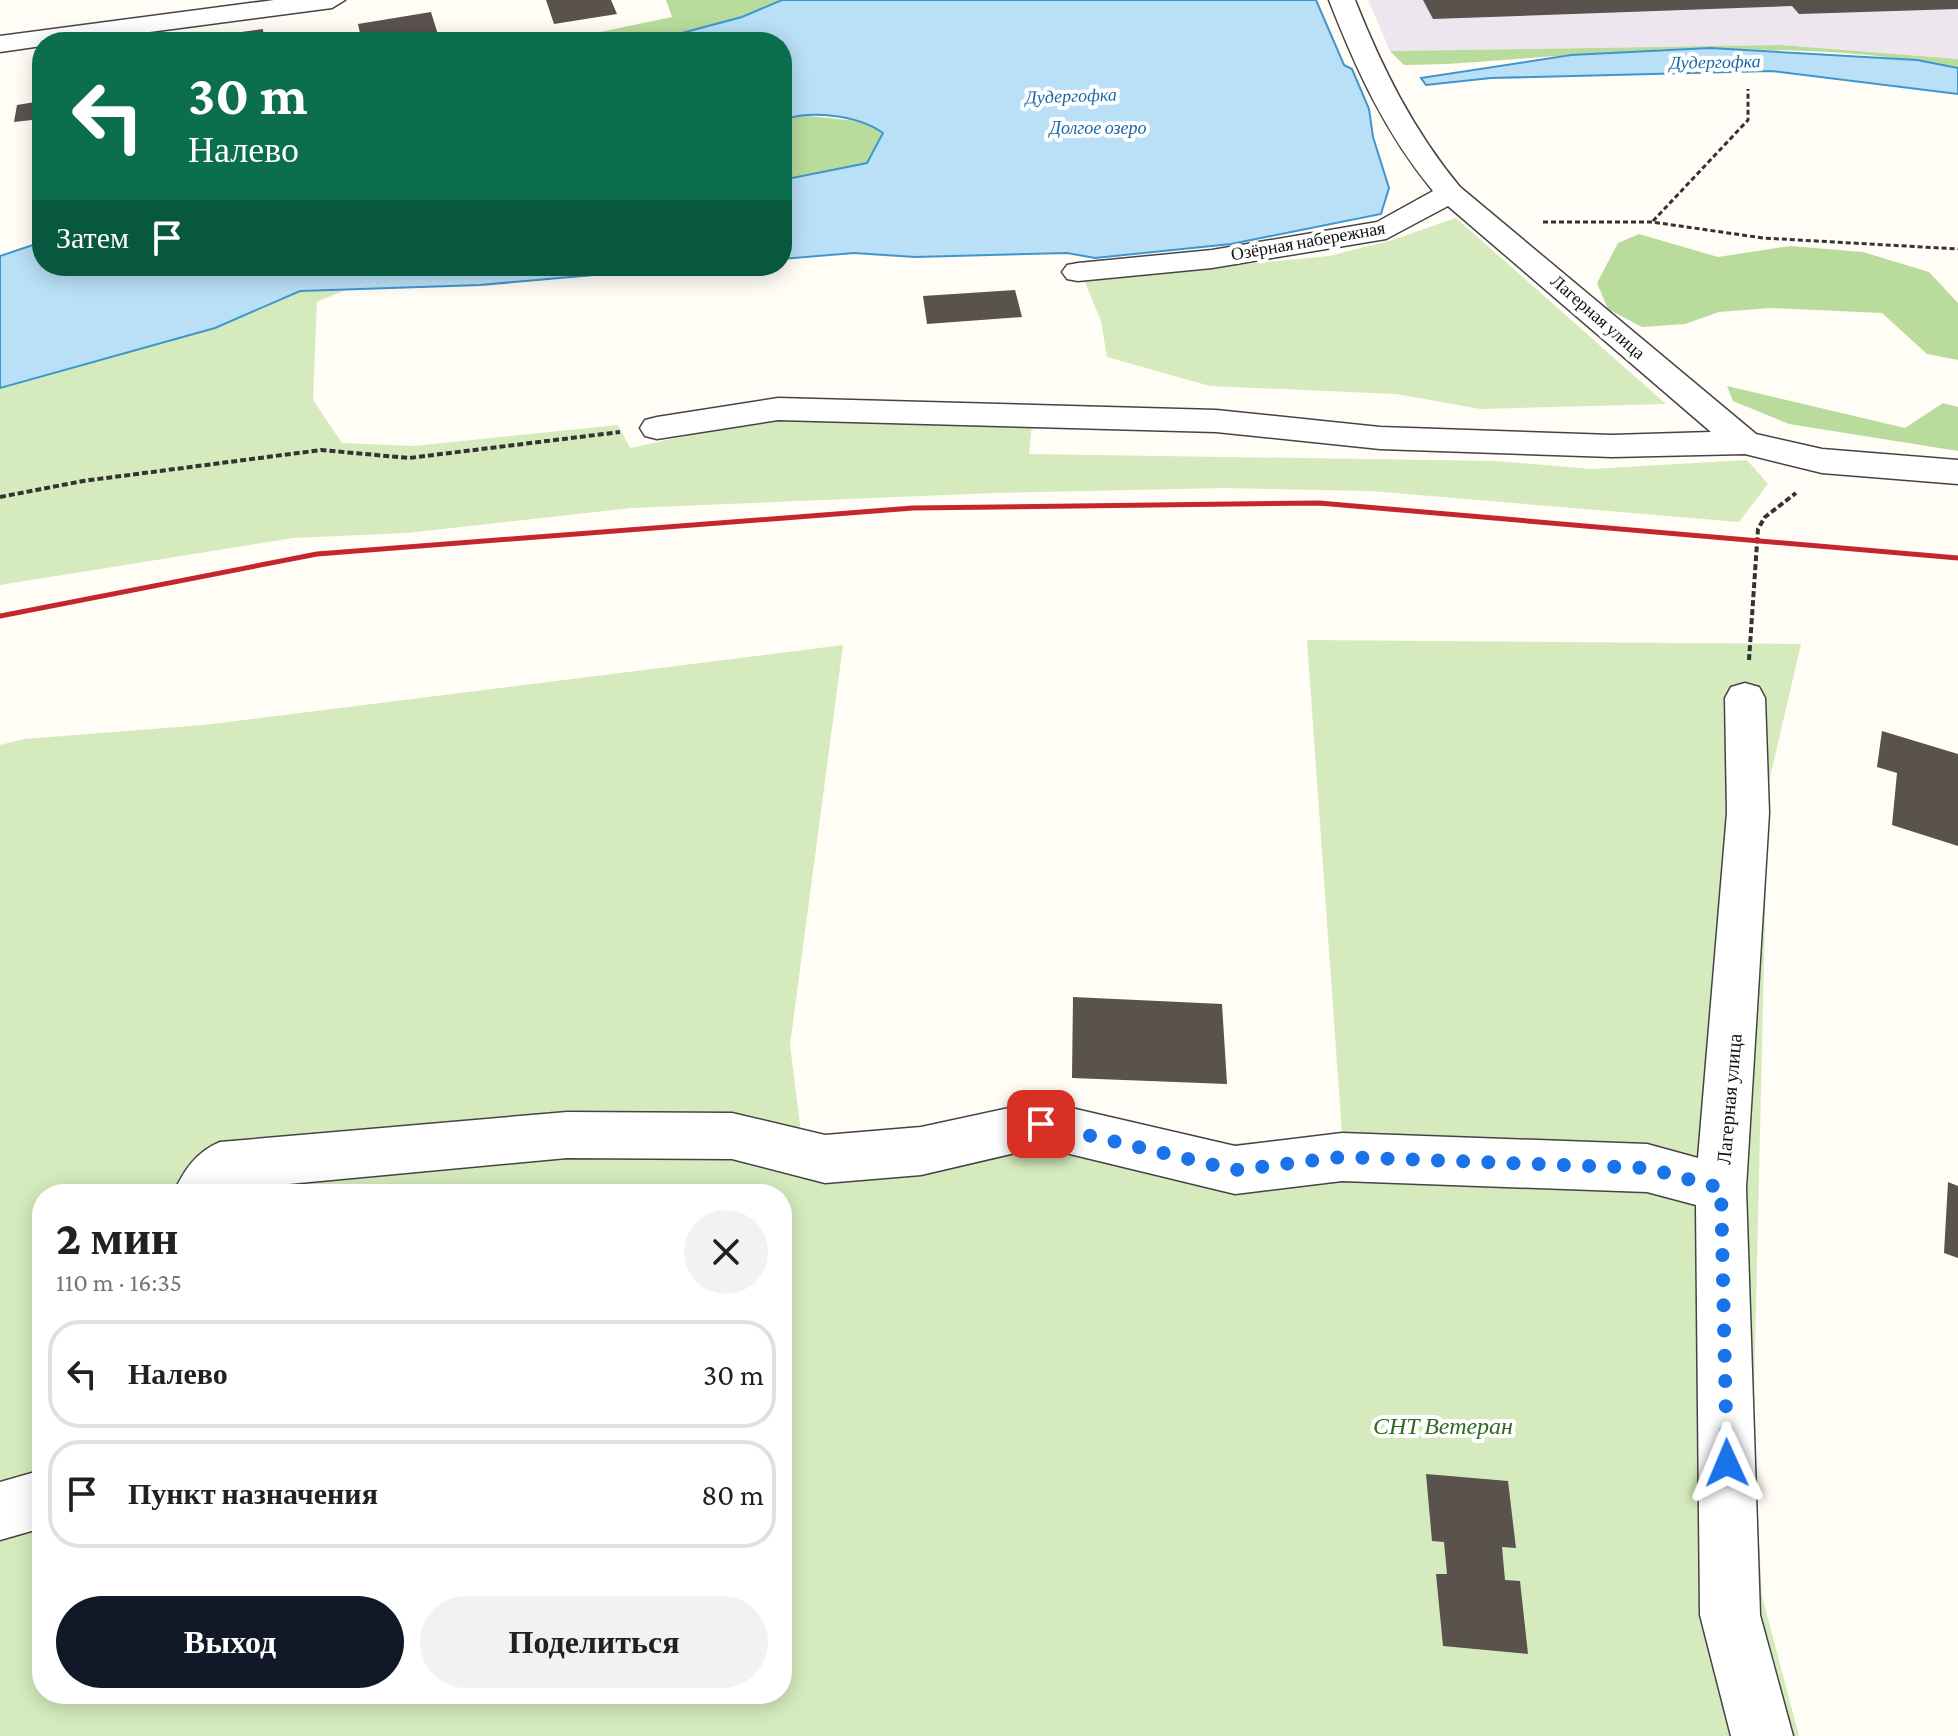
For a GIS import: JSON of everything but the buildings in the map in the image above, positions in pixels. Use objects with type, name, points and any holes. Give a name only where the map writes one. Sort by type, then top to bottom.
[{"type":"street","points":[[91,32],[332,0]]},
{"type":"street","points":[[1342,0],[1366,61],[1414,153],[1450,193]]},
{"type":"street","points":[[0,44],[32,40]]},
{"type":"street","name":"Лагерная улица","points":[[1450,193],[1745,443]]},
{"type":"street","name":"Озёрная набережная","points":[[1078,272],[1212,259],[1386,230],[1450,193]]},
{"type":"street","points":[[657,428],[778,409],[1216,421],[1395,439],[1612,446],[1745,443],[1822,461],[1958,472]]},
{"type":"street","name":"Лагерная улица","points":[[1745,698],[1748,813],[1721,1188],[1730,1615],[1762,1736]]},
{"type":"street","points":[[206,1184],[220,1166],[567,1135],[732,1136],[825,1159],[921,1151],[1041,1124],[1235,1170],[1342,1157],[1647,1168],[1721,1188]]},
{"type":"street","points":[[0,1511],[32,1502]]},
{"type":"path","points":[[1652,222],[1748,120],[1748,89]]},
{"type":"path","points":[[1494,228],[1562,220],[1652,222],[1763,238],[1958,249]]},
{"type":"path","points":[[0,497],[83,481],[321,450],[409,458],[657,428]]},
{"type":"path","points":[[1745,698],[1757,560],[1755,534],[1761,521],[1792,497],[1822,461]]},
{"type":"shaded area","points":[[1368,0],[1958,0],[1958,59],[1781,45],[1390,51]]},
{"type":"green space","points":[[666,0],[782,0],[742,17],[686,32],[600,32],[672,17]]},
{"type":"green space","points":[[1781,45],[1958,59],[1958,68],[1864,55],[1767,50],[1622,53],[1404,65],[1390,51]]},
{"type":"green space","points":[[792,117],[868,122],[884,133],[868,163],[792,178]]},
{"type":"green space","points":[[1456,218],[1666,404],[1481,409],[1396,394],[1210,386],[1107,357],[1101,321],[1084,280],[1329,256],[1389,241]]},
{"type":"green space","points":[[1639,234],[1718,257],[1790,246],[1863,252],[1929,272],[1958,303],[1958,360],[1927,354],[1882,313],[1771,308],[1719,312],[1685,324],[1642,327],[1608,309],[1597,283],[1618,243]]},
{"type":"green space","points":[[352,287],[317,302],[313,400],[342,443],[414,446],[618,425],[630,448],[774,417],[1032,425],[1029,454],[1496,461],[1591,469],[1747,460],[1768,484],[1739,522],[1371,491],[1224,488],[995,493],[631,508],[407,533],[293,538],[0,585],[0,388],[215,328],[299,291]]},
{"type":"green space","points":[[1727,386],[1905,428],[1943,403],[1958,407],[1958,451],[1789,424],[1733,401]]},
{"type":"green space","name":"СНТ Ветеран","points":[[1307,640],[1801,644],[1768,786],[1753,1436],[1762,1596],[1799,1736],[0,1736],[0,745],[25,739],[203,725],[843,645],[790,1045],[801,1133],[1219,1145],[1342,1134]]},
{"type":"water","name":"Долгое озеро","points":[[782,0],[1316,0],[1344,65],[1352,69],[1369,109],[1373,137],[1389,188],[1381,214],[1231,244],[1095,258],[1067,253],[915,257],[854,253],[792,258],[792,178],[867,163],[883,133],[848,118],[820,115],[792,118],[792,32],[686,32],[742,17]]},
{"type":"water","name":"Дудергофка","points":[[1710,48],[1917,60],[1958,68],[1958,94],[1771,71],[1491,78],[1426,85],[1421,78],[1571,55]]},
{"type":"water","points":[[32,245],[32,276],[583,276],[480,285],[300,291],[215,328],[0,388],[0,256]]},
{"type":"railway","points":[[0,616],[317,554],[913,508],[1319,503],[1958,558]]},
{"type":"route","points":[[1041,1124],[1235,1170],[1342,1157],[1647,1168],[1721,1188],[1727,1463]]}]
